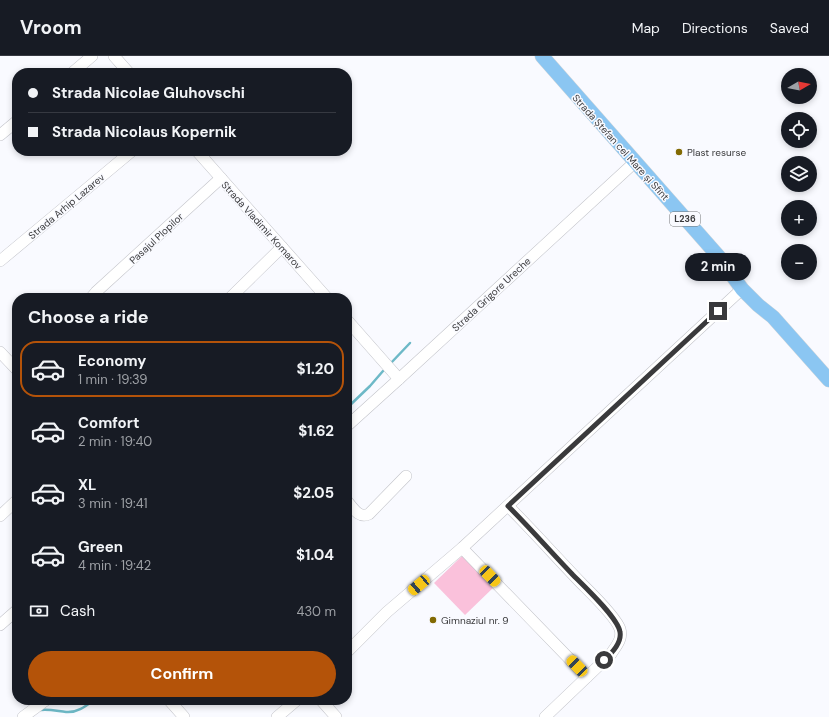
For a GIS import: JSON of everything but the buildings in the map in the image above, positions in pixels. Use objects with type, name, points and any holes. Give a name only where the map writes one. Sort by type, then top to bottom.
[{"type":"main road","name":"Strada Ștefan cel Mare și Sfînt","points":[[542,56],[719,257],[742,289],[758,306],[773,317],[829,380]]},
{"type":"street","points":[[78,68],[92,56]]},
{"type":"street","points":[[114,56],[125,68]]},
{"type":"street","points":[[0,135],[12,125]]},
{"type":"street","name":"Strada Arhip Lazarev","points":[[0,261],[126,156]]},
{"type":"street","name":"Strada Vladimir Komarov","points":[[201,156],[323,293]]},
{"type":"street","name":"Strada Grigore Ureche","points":[[352,422],[635,162]]},
{"type":"street","name":"Pasajul Plopilor","points":[[95,293],[220,178]]},
{"type":"street","points":[[235,293],[282,247]]},
{"type":"street","points":[[352,647],[387,612],[462,548],[742,289]]},
{"type":"street","points":[[352,326],[399,380]]},
{"type":"street","points":[[0,352],[12,365]]},
{"type":"street","points":[[352,507],[358,514],[366,516],[406,476]]},
{"type":"street","points":[[0,516],[12,505]]},
{"type":"street","points":[[508,506],[613,617],[619,628],[619,642],[610,654],[545,717]]},
{"type":"street","points":[[462,548],[587,677]]},
{"type":"street","points":[[0,625],[12,614]]},
{"type":"street","points":[[23,717],[39,705]]},
{"type":"street","points":[[173,705],[184,717]]},
{"type":"street","points":[[277,717],[291,705]]},
{"type":"street","points":[[325,705],[336,717]]},
{"type":"shaded area","points":[[463,555],[495,586],[465,615],[434,583]]},
{"type":"waterway","points":[[390,364],[410,343]]},
{"type":"waterway","points":[[352,403],[383,371]]},
{"type":"waterway","points":[[41,710],[70,712],[88,705]]},
{"type":"place","name":"Plast resurse","points":[[679,152]]},
{"type":"place","name":"Gimnaziul nr. 9","points":[[433,620]]},
{"type":"route","points":[[604,660],[619,642],[620,632],[618,624],[603,606],[508,506],[718,311]]}]
